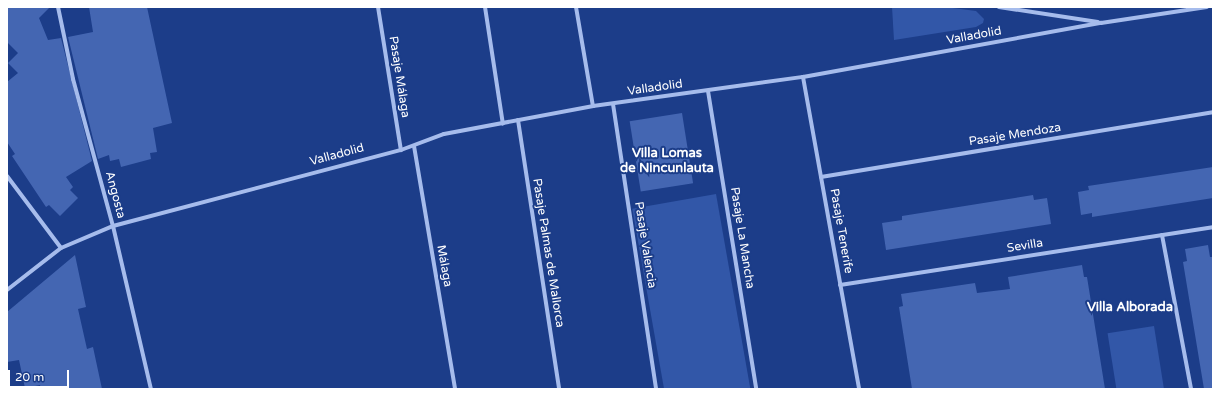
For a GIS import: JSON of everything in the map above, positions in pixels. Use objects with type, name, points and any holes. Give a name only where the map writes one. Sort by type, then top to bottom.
[{"type":"street","name":"Angosta","points":[[58,7],[73,78],[113,226],[151,389]]},
{"type":"street","name":"Pasaje Málaga","points":[[378,7],[401,150]]},
{"type":"street","points":[[485,7],[503,124]]},
{"type":"street","points":[[576,7],[593,106]]},
{"type":"street","points":[[999,7],[1101,23]]},
{"type":"street","name":"Valladolid","points":[[7,290],[61,248],[113,226],[401,150],[444,134],[593,106],[803,77],[1101,23],[1207,7]]},
{"type":"street","name":"Pasaje Tenerife","points":[[803,77],[859,389]]},
{"type":"street","name":"Pasaje La Mancha","points":[[708,91],[756,389]]},
{"type":"street","name":"Pasaje Valencia","points":[[613,104],[656,389]]},
{"type":"street","name":"Pasaje Mendoza","points":[[821,177],[1213,112]]},
{"type":"street","name":"Pasaje Palmas de Mallorca","points":[[518,120],[559,389]]},
{"type":"street","name":"Málaga","points":[[414,146],[455,389]]},
{"type":"street","points":[[7,176],[61,248]]},
{"type":"street","name":"Sevilla","points":[[840,285],[1213,227]]},
{"type":"street","points":[[1162,235],[1191,389]]},
{"type":"shaded area","points":[[892,7],[945,7],[976,11],[984,19],[983,23],[976,27],[894,40]]},
{"type":"shaded area","points":[[716,194],[750,389],[664,389],[632,209]]},
{"type":"shaded area","points":[[1154,326],[1164,389],[1116,389],[1108,333]]},
{"type":"building","points":[[7,7],[50,7],[39,18],[48,40],[61,38],[92,161],[66,177],[73,187],[70,190],[78,198],[60,216],[49,205],[46,207],[12,156],[15,154],[7,142],[7,82],[18,73],[8,63],[18,53],[7,42]]},
{"type":"building","points":[[89,7],[147,7],[172,123],[153,128],[157,152],[150,153],[151,159],[121,167],[119,159],[110,161],[109,155],[98,159],[68,37],[93,32]]},
{"type":"building","points":[[682,113],[693,183],[641,191],[630,121]]},
{"type":"building","points":[[1213,167],[1213,198],[1092,217],[1092,213],[1081,215],[1078,192],[1089,190],[1088,186]]},
{"type":"building","points":[[1033,195],[1034,200],[1047,198],[1051,224],[886,250],[882,223],[902,220],[902,216]]},
{"type":"building","points":[[1208,245],[1210,257],[1213,257],[1213,389],[1204,389],[1183,262],[1187,261],[1185,249]]},
{"type":"building","points":[[75,255],[86,307],[78,309],[87,349],[93,347],[102,389],[41,389],[40,385],[25,388],[19,360],[7,362],[7,312]]},
{"type":"building","points":[[1082,265],[1084,277],[1087,277],[1105,389],[912,389],[899,307],[903,306],[901,294],[975,283],[977,293],[1010,289],[1008,277]]},
{"type":"district","name":"Villa Lomas de Nincunlauta","points":[[667,162]]},
{"type":"district","name":"Villa Alborada","points":[[1130,307]]}]
